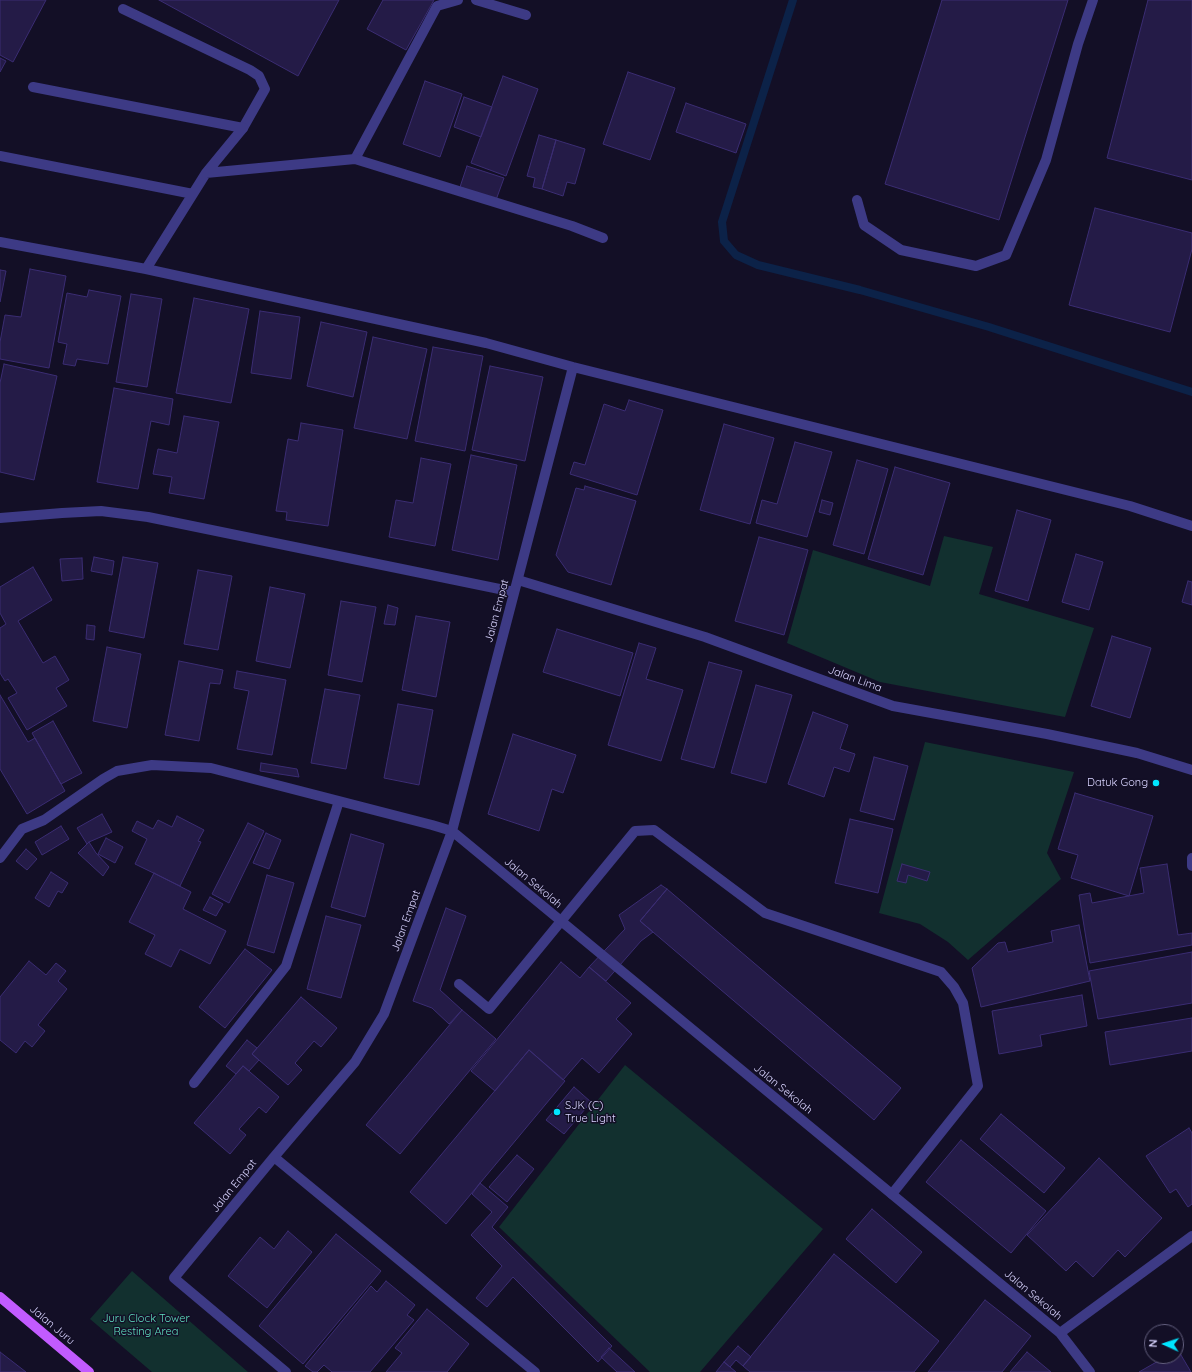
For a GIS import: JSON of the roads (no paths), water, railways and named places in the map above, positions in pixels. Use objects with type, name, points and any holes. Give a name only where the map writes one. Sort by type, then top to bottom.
[{"type":"main road","name":"Jalan Juru","points":[[0,1297],[89,1372]]},
{"type":"street","points":[[355,159],[437,6],[458,0]]},
{"type":"street","points":[[476,0],[526,15]]},
{"type":"street","points":[[857,200],[864,225],[901,250],[976,266],[1006,255],[1046,160],[1078,44],[1093,0]]},
{"type":"street","points":[[122,9],[250,70],[259,76],[265,89],[243,128],[206,173],[146,269]]},
{"type":"street","points":[[34,88],[243,128]]},
{"type":"street","points":[[0,156],[193,194]]},
{"type":"street","points":[[206,173],[355,159],[572,226],[603,238]]},
{"type":"street","points":[[0,242],[146,269],[486,343],[573,367],[1130,506],[1192,526]]},
{"type":"street","name":"Jalan Empat","points":[[286,1372],[174,1278],[355,1062],[384,1014],[452,832],[573,367]]},
{"type":"street","points":[[0,518],[101,511],[148,517],[514,592]]},
{"type":"street","name":"Jalan Lima","points":[[518,580],[705,637],[893,706],[1137,753],[1192,770]]},
{"type":"street","name":"Jalan Sekolah","points":[[0,858],[22,829],[44,820],[103,779],[117,771],[152,765],[211,768],[432,825],[452,832],[1060,1333],[1090,1372]]},
{"type":"street","points":[[194,1083],[286,966],[339,801]]},
{"type":"street","points":[[460,984],[490,1009],[635,831],[654,830],[765,913],[941,972],[954,987],[963,1003],[978,1086],[892,1194]]},
{"type":"street","points":[[1192,858],[1192,866]]},
{"type":"street","points":[[274,1157],[535,1372]]},
{"type":"street","points":[[1060,1333],[1192,1236]]},
{"type":"waterway","points":[[793,0],[722,222],[724,241],[736,255],[758,265],[860,290],[989,327],[1192,392]]},
{"type":"place","name":"Datuk Gong","points":[[1156,783]]},
{"type":"place","name":"SJK (C) True Light","points":[[557,1112]]},
{"type":"park label","name":"Juru Clock Tower Resting Area","points":[[146,1325]]}]
